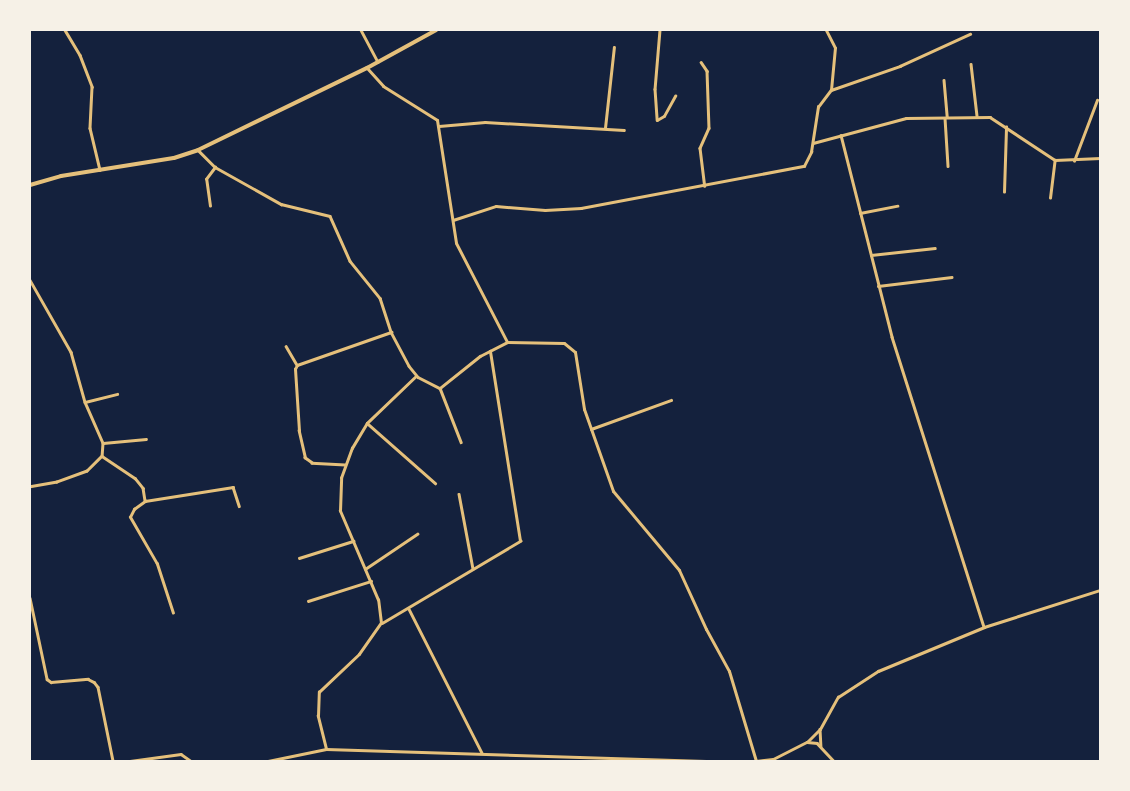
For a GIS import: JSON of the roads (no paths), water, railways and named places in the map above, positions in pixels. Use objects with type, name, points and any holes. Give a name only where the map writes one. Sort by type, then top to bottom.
[{"type":"main road","points":[[30,185],[100,170],[143,164],[198,150],[367,68],[427,32],[436,30]]},
{"type":"street","points":[[65,30],[80,55],[92,87],[90,128],[100,170]]},
{"type":"street","points":[[361,30],[378,62]]},
{"type":"street","points":[[660,30],[654,89],[657,120],[664,116],[675,96]]},
{"type":"street","points":[[453,220],[496,206],[545,210],[581,208],[804,166],[812,143],[818,108],[831,90],[835,48],[826,30]]},
{"type":"street","points":[[831,90],[900,66],[970,34]]},
{"type":"street","points":[[605,128],[614,47]]},
{"type":"street","points":[[701,62],[707,71],[709,128],[700,148],[705,186]]},
{"type":"street","points":[[971,64],[977,116]]},
{"type":"street","points":[[367,68],[384,86],[434,117],[439,126],[456,243],[506,342]]},
{"type":"street","points":[[944,80],[948,166]]},
{"type":"street","points":[[1074,161],[1097,100]]},
{"type":"street","points":[[812,143],[906,118],[977,116],[994,118],[1029,146],[1055,160],[1074,161],[1100,158]]},
{"type":"street","points":[[439,126],[485,122],[624,130]]},
{"type":"street","points":[[1004,192],[1006,127]]},
{"type":"street","points":[[841,135],[878,286],[938,487],[984,627]]},
{"type":"street","points":[[198,150],[215,167],[282,204],[330,216],[350,261],[380,298],[391,332],[416,376],[440,388],[461,442]]},
{"type":"street","points":[[1050,198],[1055,160]]},
{"type":"street","points":[[210,206],[206,179],[215,167]]},
{"type":"street","points":[[859,214],[898,206]]},
{"type":"street","points":[[871,256],[935,248]]},
{"type":"street","points":[[878,286],[951,276]]},
{"type":"street","points":[[30,280],[71,352],[85,402],[103,443],[102,456],[96,465],[75,477],[30,487]]},
{"type":"street","points":[[297,365],[391,332]]},
{"type":"street","points":[[440,388],[490,351],[506,342],[564,343],[575,352],[582,400],[613,491],[679,570],[706,630],[730,671],[755,761],[772,759],[808,742],[820,729],[838,697],[852,685],[984,627],[1100,590]]},
{"type":"street","points":[[286,346],[297,365],[294,374],[299,431],[305,458],[312,463],[345,465]]},
{"type":"street","points":[[326,749],[318,716],[319,692],[359,654],[382,623],[409,609],[520,538],[499,424],[490,351]]},
{"type":"street","points":[[382,623],[381,609],[371,581],[340,511],[340,490],[345,465],[367,423],[416,376]]},
{"type":"street","points":[[85,402],[117,394]]},
{"type":"street","points":[[591,429],[671,400]]},
{"type":"street","points":[[367,423],[435,483]]},
{"type":"street","points":[[103,443],[146,439]]},
{"type":"street","points":[[102,456],[135,478],[143,488],[145,501]]},
{"type":"street","points":[[172,613],[157,564],[130,517],[134,509],[145,501],[233,486],[239,506]]},
{"type":"street","points":[[459,494],[473,569]]},
{"type":"street","points":[[365,569],[418,534]]},
{"type":"street","points":[[299,558],[353,541]]},
{"type":"street","points":[[308,601],[371,581]]},
{"type":"street","points":[[30,598],[47,679],[51,682],[88,679],[98,687],[113,761]]},
{"type":"street","points":[[409,609],[482,753]]},
{"type":"street","points":[[820,729],[821,748]]},
{"type":"street","points":[[808,742],[821,748],[834,761]]},
{"type":"street","points":[[268,761],[326,749],[706,761]]},
{"type":"street","points":[[130,761],[181,754],[191,761]]}]
